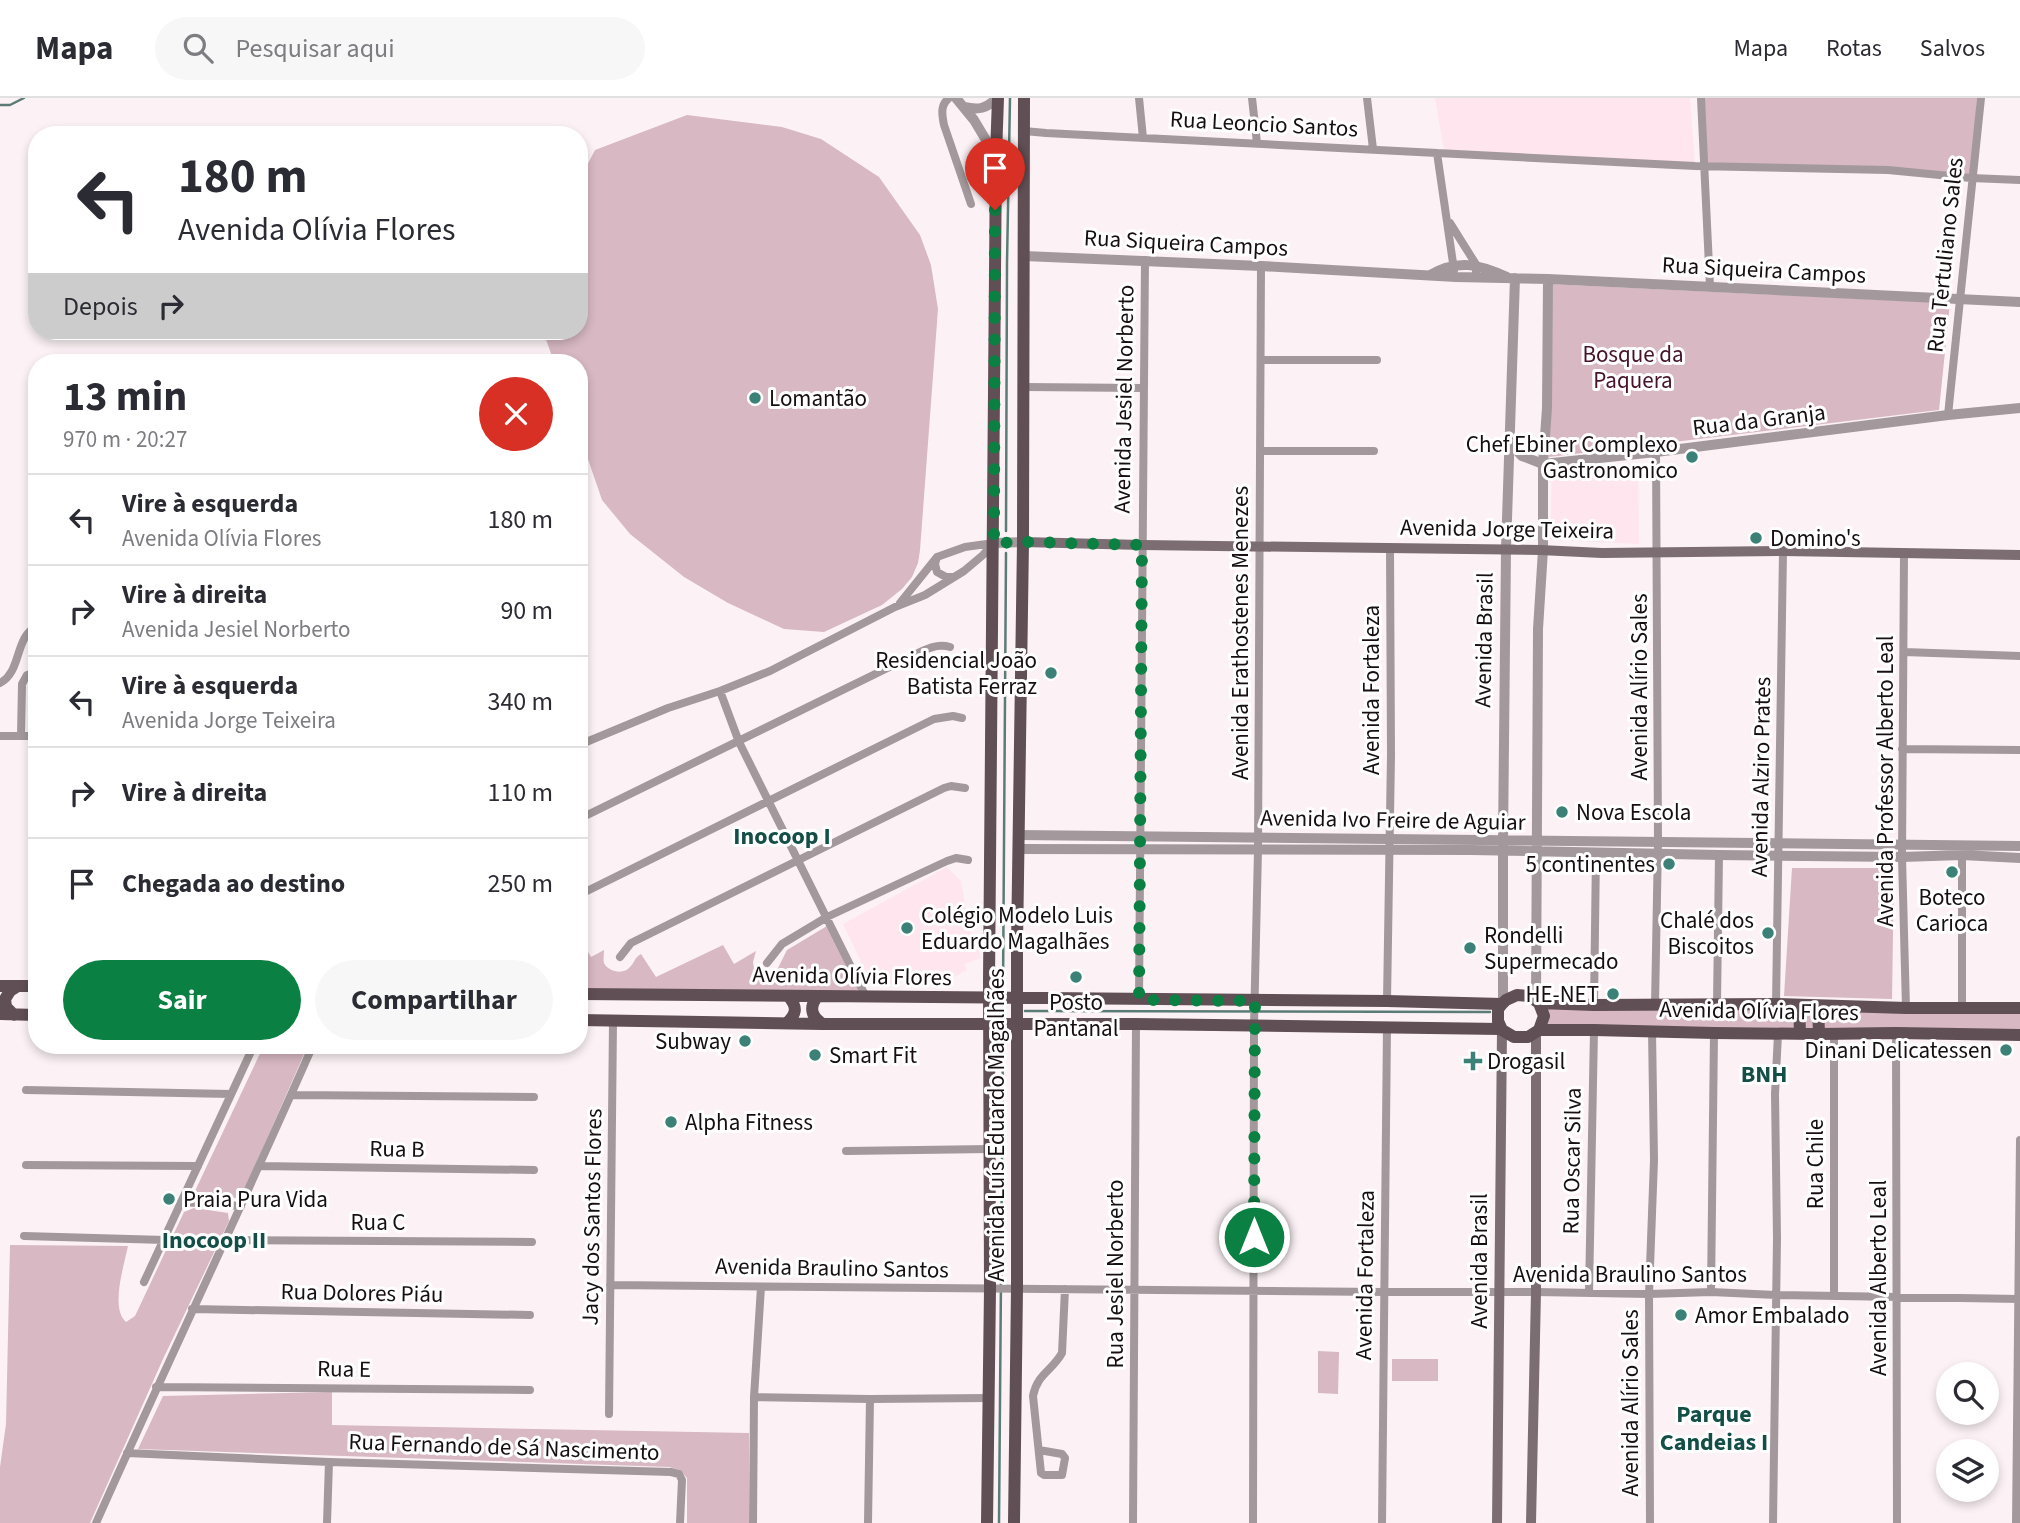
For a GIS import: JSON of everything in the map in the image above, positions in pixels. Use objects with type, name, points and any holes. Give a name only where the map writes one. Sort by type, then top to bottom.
[{"type":"main road","name":"Avenida Luís Eduardo Magalhães","points":[[987,1523],[988,1398],[993,1288],[989,999],[997,98]]},
{"type":"main road","name":"Avenida Luís Eduardo Magalhães","points":[[1014,1523],[1018,835],[1023,542],[1024,98]]},
{"type":"main road","name":"Avenida Jorge Teixeira","points":[[1023,542],[1602,553],[1783,551],[2020,555]]},
{"type":"main road","points":[[0,986],[28,986]]},
{"type":"main road","points":[[14,1015],[6,1007],[5,999],[10,991],[18,986]]},
{"type":"main road","name":"Avenida Olívia Flores","points":[[588,994],[1504,1002],[1517,995],[1529,996],[1538,1002],[1594,1005],[1717,1003],[2020,1008]]},
{"type":"main road","points":[[787,1023],[796,1012],[796,1006],[789,997]]},
{"type":"main road","points":[[817,997],[812,1013],[816,1020],[823,1024]]},
{"type":"main road","name":"Avenida Brasil","points":[[1497,1523],[1501,1029],[1498,1009],[1504,1002]]},
{"type":"main road","points":[[1531,1523],[1536,1292],[1537,1031],[1544,1016],[1538,1002]]},
{"type":"main road","points":[[1800,1005],[1800,1033]]},
{"type":"main road","points":[[1818,1006],[1819,1034]]},
{"type":"main road","points":[[0,1014],[28,1015]]},
{"type":"main road","name":"Avenida Olívia Flores","points":[[588,1020],[1501,1029],[1514,1037],[1528,1037],[1537,1031],[1594,1030],[2020,1035]]},
{"type":"street","points":[[949,98],[943,107],[944,125],[971,204]]},
{"type":"street","points":[[956,98],[996,155]]},
{"type":"street","points":[[964,107],[978,110],[997,98]]},
{"type":"street","points":[[1139,98],[1143,138]]},
{"type":"street","points":[[1252,98],[1257,143]]},
{"type":"street","points":[[1367,98],[1373,149]]},
{"type":"street","points":[[1701,98],[1710,287]]},
{"type":"street","name":"Rua Tertuliano Sales","points":[[1948,415],[1981,98]]},
{"type":"street","name":"Rua Leoncio Santos","points":[[1024,131],[1437,153],[1888,170],[2020,180]]},
{"type":"street","points":[[1437,153],[1456,278]]},
{"type":"street","points":[[1446,217],[1476,266],[1475,278]]},
{"type":"street","name":"Rua Siqueira Campos","points":[[1024,256],[2020,302]]},
{"type":"street","name":"Avenida Jesiel Norberto","points":[[1139,1000],[1145,261]]},
{"type":"street","name":"Rua Siqueira Campos","points":[[1430,275],[1453,265],[1465,264],[1511,277]]},
{"type":"street","name":"Avenida Erathostenes Menezes","points":[[1254,1026],[1258,850],[1261,266]]},
{"type":"street","name":"Avenida Brasil","points":[[1504,1002],[1503,846],[1511,277]]},
{"type":"street","points":[[1538,1002],[1538,629],[1543,550],[1548,279]]},
{"type":"street","points":[[1261,360],[1377,360]]},
{"type":"street","points":[[1024,387],[1143,388]]},
{"type":"street","name":"Rua da Granja","points":[[1543,464],[2020,408]]},
{"type":"street","points":[[1510,443],[1522,456],[1543,464]]},
{"type":"street","points":[[1261,450],[1374,451]]},
{"type":"street","name":"Avenida Alírio Sales","points":[[1654,1005],[1658,854],[1656,452]]},
{"type":"street","name":"Avenida Jorge Teixeira","points":[[937,557],[965,547],[1023,542]]},
{"type":"street","points":[[588,741],[668,708],[770,671],[895,607],[925,595],[983,555],[991,543]]},
{"type":"street","name":"Avenida Fortaleza","points":[[1387,1001],[1390,548]]},
{"type":"street","name":"Avenida Alziro Prates","points":[[1776,1004],[1783,551]]},
{"type":"street","name":"Avenida Professor Alberto Leal","points":[[1904,554],[1902,857],[1906,1008]]},
{"type":"street","points":[[937,557],[934,564],[937,572],[946,577],[954,577]]},
{"type":"street","points":[[895,607],[937,557]]},
{"type":"street","points":[[0,683],[10,674],[28,630]]},
{"type":"street","points":[[588,815],[912,656],[933,647],[950,647]]},
{"type":"street","points":[[1904,652],[2020,656]]},
{"type":"street","points":[[21,735],[22,684],[28,675]]},
{"type":"street","points":[[720,691],[738,741],[866,997]]},
{"type":"street","points":[[588,891],[934,719],[953,716],[962,718]]},
{"type":"street","points":[[0,736],[28,735]]},
{"type":"street","points":[[1902,750],[2020,750]]},
{"type":"street","points":[[620,957],[631,943],[944,788],[965,788]]},
{"type":"street","name":"Avenida Ivo Freire de Aguiar","points":[[1018,835],[1389,839],[1538,847],[1658,842],[2020,846]]},
{"type":"street","name":"Avenida Ivo Freire de Aguiar","points":[[1018,849],[1389,852],[1503,846]]},
{"type":"street","name":"Avenida Ivo Freire de Aguiar","points":[[1538,847],[1595,853],[1902,857],[1962,855],[2020,858]]},
{"type":"street","points":[[1594,1005],[1595,853]]},
{"type":"street","points":[[1717,1003],[1719,855]]},
{"type":"street","points":[[1962,855],[1962,1008]]},
{"type":"street","points":[[767,963],[782,944],[827,917],[947,861],[968,860]]},
{"type":"street","name":"Jacy dos Santos Flores","points":[[610,1414],[613,1021]]},
{"type":"street","name":"Rua Jesiel Norberto","points":[[1133,1523],[1136,1024]]},
{"type":"street","points":[[1253,1523],[1254,1026]]},
{"type":"street","name":"Avenida Fortaleza","points":[[1382,1523],[1387,1027]]},
{"type":"street","name":"Rua Oscar Silva","points":[[1588,1293],[1594,1030]]},
{"type":"street","name":"Avenida Alírio Sales","points":[[1650,1523],[1649,1294],[1654,1160],[1652,1031]]},
{"type":"street","name":"Avenida Alberto Leal","points":[[1896,1032],[1897,1523]]},
{"type":"street","points":[[1711,1292],[1714,1033]]},
{"type":"street","points":[[1773,1523],[1777,1238],[1775,1094],[1778,1034]]},
{"type":"street","name":"Rua Chile","points":[[1834,1034],[1834,1295]]},
{"type":"street","points":[[144,1282],[250,1054]]},
{"type":"street","points":[[96,1523],[309,1054]]},
{"type":"street","points":[[26,1090],[231,1094]]},
{"type":"street","points":[[292,1095],[534,1097]]},
{"type":"street","points":[[2016,1523],[2020,1140]]},
{"type":"street","points":[[846,1151],[990,1149]]},
{"type":"street","points":[[26,1165],[198,1166]]},
{"type":"street","name":"Rua B","points":[[260,1166],[534,1170]]},
{"type":"street","points":[[182,1202],[241,1206]]},
{"type":"street","points":[[24,1236],[164,1240]]},
{"type":"street","name":"Rua C","points":[[225,1240],[532,1242]]},
{"type":"street","name":"Avenida Braulino Santos","points":[[610,1285],[1649,1294],[1711,1292],[2019,1298]]},
{"type":"street","points":[[753,1523],[754,1397],[761,1287]]},
{"type":"street","points":[[1039,1450],[1033,1396],[1040,1377],[1062,1353],[1065,1289]]},
{"type":"street","name":"Rua Dolores Piáu","points":[[192,1309],[530,1315]]},
{"type":"street","name":"Rua E","points":[[156,1387],[530,1390]]},
{"type":"street","points":[[754,1397],[988,1398]]},
{"type":"street","points":[[868,1523],[870,1399]]},
{"type":"street","name":"Rua Fernando de Sá Nascimento","points":[[127,1453],[671,1472],[678,1474],[682,1480],[680,1523]]},
{"type":"street","points":[[327,1523],[329,1462]]},
{"type":"shaded area","points":[[1435,98],[1690,98],[1695,166],[1446,153]]},
{"type":"shaded area","points":[[1638,463],[1639,544],[1550,540],[1552,474]]},
{"type":"shaded area","name":"Colégio Modelo Luis Eduardo Magalhães","points":[[947,867],[961,881],[970,932],[981,958],[965,964],[967,970],[939,985],[934,980],[905,976],[889,985],[872,985],[843,924]]},
{"type":"green space","points":[[1700,98],[1977,98],[1971,178],[1895,171],[1702,166]]},
{"type":"green space","name":"Lomantão","points":[[687,115],[782,127],[821,139],[879,177],[920,235],[931,265],[938,309],[920,550],[912,577],[882,605],[824,632],[784,629],[728,603],[684,577],[630,534],[602,500],[588,459],[588,354],[551,354],[546,340],[588,340],[588,164],[595,150]]},
{"type":"green space","name":"Bosque da Paquera","points":[[1548,284],[1950,303],[1939,410],[1549,457]]},
{"type":"green space","points":[[1792,868],[1894,868],[1892,999],[1784,996]]},
{"type":"green space","points":[[827,926],[859,987],[857,992],[588,990],[588,952],[591,957],[604,950],[604,963],[609,969],[616,971],[627,969],[641,954],[656,977],[723,945],[734,964],[756,951],[754,969],[769,976],[776,972],[787,950]]},
{"type":"green space","points":[[1539,1002],[2020,1009],[2020,1033],[1539,1031]]},
{"type":"green space","points":[[260,1054],[304,1054],[241,1198],[198,1197],[195,1191]]},
{"type":"green space","points":[[194,1208],[228,1213],[229,1221],[163,1359],[90,1523],[0,1523],[0,1467],[6,1424],[10,1245],[128,1246],[119,1297],[121,1316],[126,1322],[135,1316],[184,1212]]},
{"type":"green space","points":[[1318,1351],[1339,1352],[1338,1394],[1318,1393]]},
{"type":"green space","points":[[1392,1359],[1438,1359],[1438,1381],[1392,1381]]},
{"type":"green space","points":[[332,1392],[332,1425],[749,1433],[749,1523],[687,1523],[687,1478],[680,1470],[669,1467],[138,1449],[163,1396]]},
{"type":"waterway","points":[[0,105],[10,105],[24,98]]},
{"type":"waterway","points":[[1006,531],[1010,98]]},
{"type":"waterway","points":[[1003,991],[1006,553]]},
{"type":"waterway","points":[[1003,1004],[1003,1019]]},
{"type":"waterway","points":[[1025,1011],[1490,1012]]},
{"type":"waterway","points":[[999,1523],[1003,1032]]},
{"type":"place","name":"Lomantão","points":[[755,398]]},
{"type":"place","name":"Chef Ebiner Complexo Gastronomico","points":[[1692,457]]},
{"type":"place","name":"Domino's","points":[[1756,538]]},
{"type":"place","name":"Residencial João Batista Ferraz","points":[[1051,673]]},
{"type":"place","name":"Nova Escola","points":[[1562,812]]},
{"type":"place","name":"5 continentes","points":[[1669,864]]},
{"type":"place","name":"Boteco Carioca","points":[[1952,872]]},
{"type":"place","name":"Colégio Modelo Luis Eduardo Magalhães","points":[[907,928]]},
{"type":"place","name":"Chalé dos Biscoitos","points":[[1768,933]]},
{"type":"place","name":"Rondelli Supermecado","points":[[1470,948]]},
{"type":"place","name":"Posto Pantanal","points":[[1076,977]]},
{"type":"place","name":"HE-NET","points":[[1613,994]]},
{"type":"place","name":"Subway","points":[[745,1041]]},
{"type":"place","name":"Dinani Delicatessen","points":[[2006,1050]]},
{"type":"place","name":"Smart Fit","points":[[815,1055]]},
{"type":"place","name":"Drogasil","points":[[1473,1061]]},
{"type":"place","name":"Alpha Fitness","points":[[671,1122]]},
{"type":"place","name":"Praia Pura Vida","points":[[169,1199]]},
{"type":"place","name":"Amor Embalado","points":[[1681,1315]]},
{"type":"district","name":"Inocoop I","points":[[782,836]]},
{"type":"district","name":"BNH","points":[[1764,1074]]},
{"type":"district","name":"Inocoop II","points":[[214,1240]]},
{"type":"district","name":"Parque Candeias I","points":[[1714,1428]]},
{"type":"route","points":[[995,210],[994,543],[1142,545],[1139,1000],[1255,1001],[1254,1237]]}]
